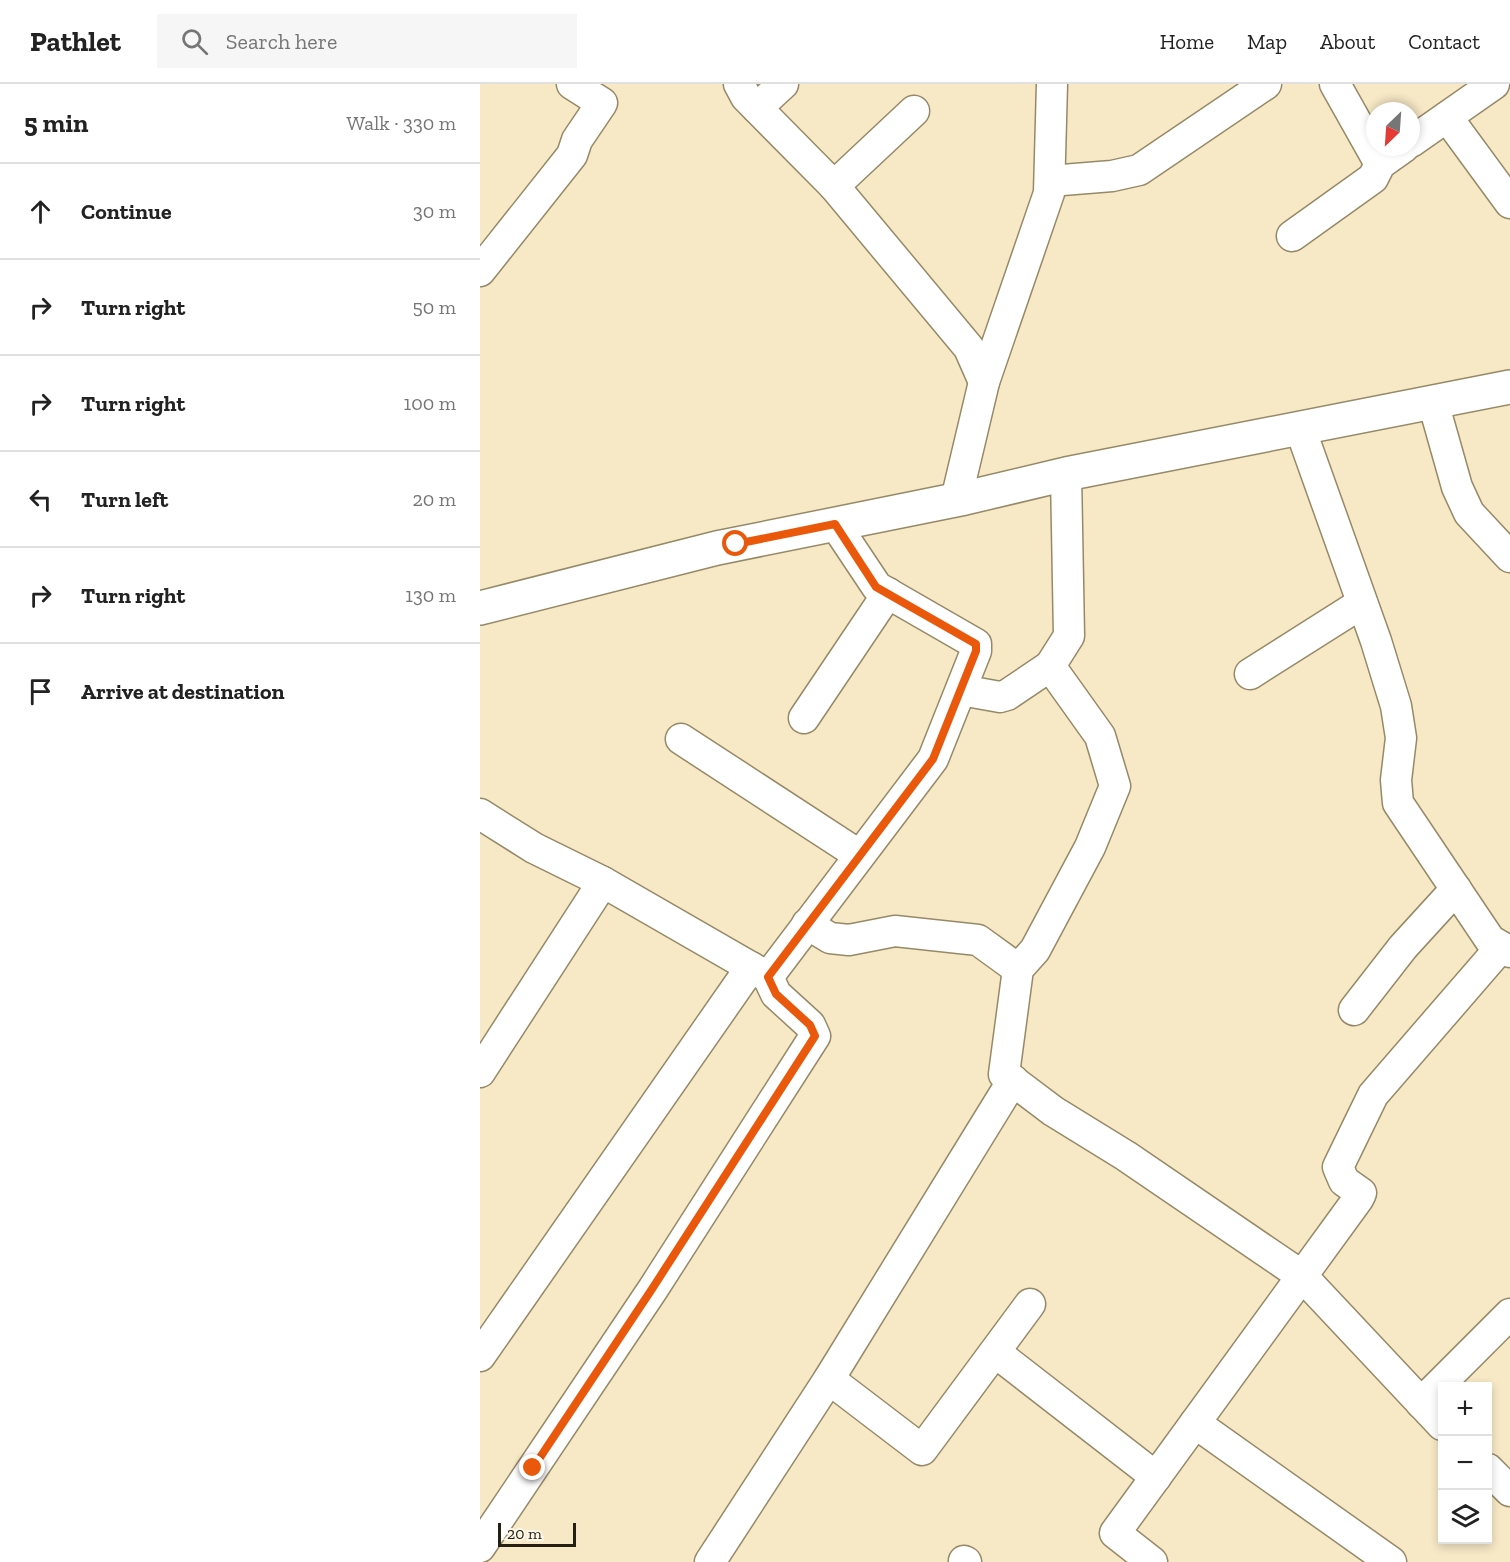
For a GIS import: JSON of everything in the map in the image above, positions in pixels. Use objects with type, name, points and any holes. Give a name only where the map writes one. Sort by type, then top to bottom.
[{"type":"street","points":[[480,271],[572,155],[577,140],[602,103],[572,84]]},
{"type":"street","points":[[739,84],[746,97],[834,186],[969,348],[984,382]]},
{"type":"street","points":[[757,108],[783,84]]},
{"type":"street","points":[[1050,180],[1112,177],[1139,170],[1266,84]]},
{"type":"street","points":[[1335,84],[1380,164]]},
{"type":"street","points":[[1420,136],[1494,84]]},
{"type":"street","points":[[956,500],[984,382],[1049,193],[1053,86]]},
{"type":"street","points":[[834,186],[914,111]]},
{"type":"street","points":[[1447,117],[1510,203]]},
{"type":"street","points":[[1292,236],[1373,178],[1380,164],[1391,156]]},
{"type":"street","points":[[480,608],[717,548],[956,500],[1066,474],[1510,387]]},
{"type":"street","points":[[1433,402],[1457,488],[1469,513],[1510,557]]},
{"type":"street","points":[[1152,1562],[1115,1533],[1361,1193],[1344,1180],[1338,1167],[1373,1095],[1505,950],[1490,940],[1398,802],[1396,780],[1401,738],[1396,706],[1300,428]]},
{"type":"street","points":[[961,690],[1000,697],[1007,695],[1050,666],[1069,636],[1066,474]]},
{"type":"street","points":[[480,1356],[760,972],[807,924],[933,759],[976,651],[976,644],[876,587],[835,524]]},
{"type":"street","points":[[804,718],[888,593]]},
{"type":"street","points":[[1250,674],[1362,603]]},
{"type":"street","points":[[1050,666],[1100,736],[1115,786],[1084,858],[1035,950],[1018,969],[1004,1074],[1053,1111],[1125,1156],[1302,1276],[1438,1420]]},
{"type":"street","points":[[681,739],[860,855]]},
{"type":"street","points":[[480,814],[534,848],[603,882],[760,972],[776,994],[810,1025],[815,1036],[652,1289],[480,1547]]},
{"type":"street","points":[[480,1072],[603,882]]},
{"type":"street","points":[[1354,1010],[1403,947],[1456,889]]},
{"type":"street","points":[[807,924],[830,938],[849,940],[895,931],[978,940],[1018,969]]},
{"type":"street","points":[[710,1562],[829,1379],[1013,1080]]},
{"type":"street","points":[[829,1379],[922,1450],[1030,1304]]},
{"type":"street","points":[[1421,1403],[1510,1314]]},
{"type":"street","points":[[995,1352],[1156,1477]]},
{"type":"street","points":[[1195,1423],[1391,1562]]},
{"type":"street","points":[[1492,1473],[1510,1491]]},
{"type":"route","points":[[533,1468],[652,1289],[815,1036],[810,1025],[776,994],[768,977],[933,759],[976,651],[976,644],[961,634],[876,587],[835,524],[736,544]]}]
